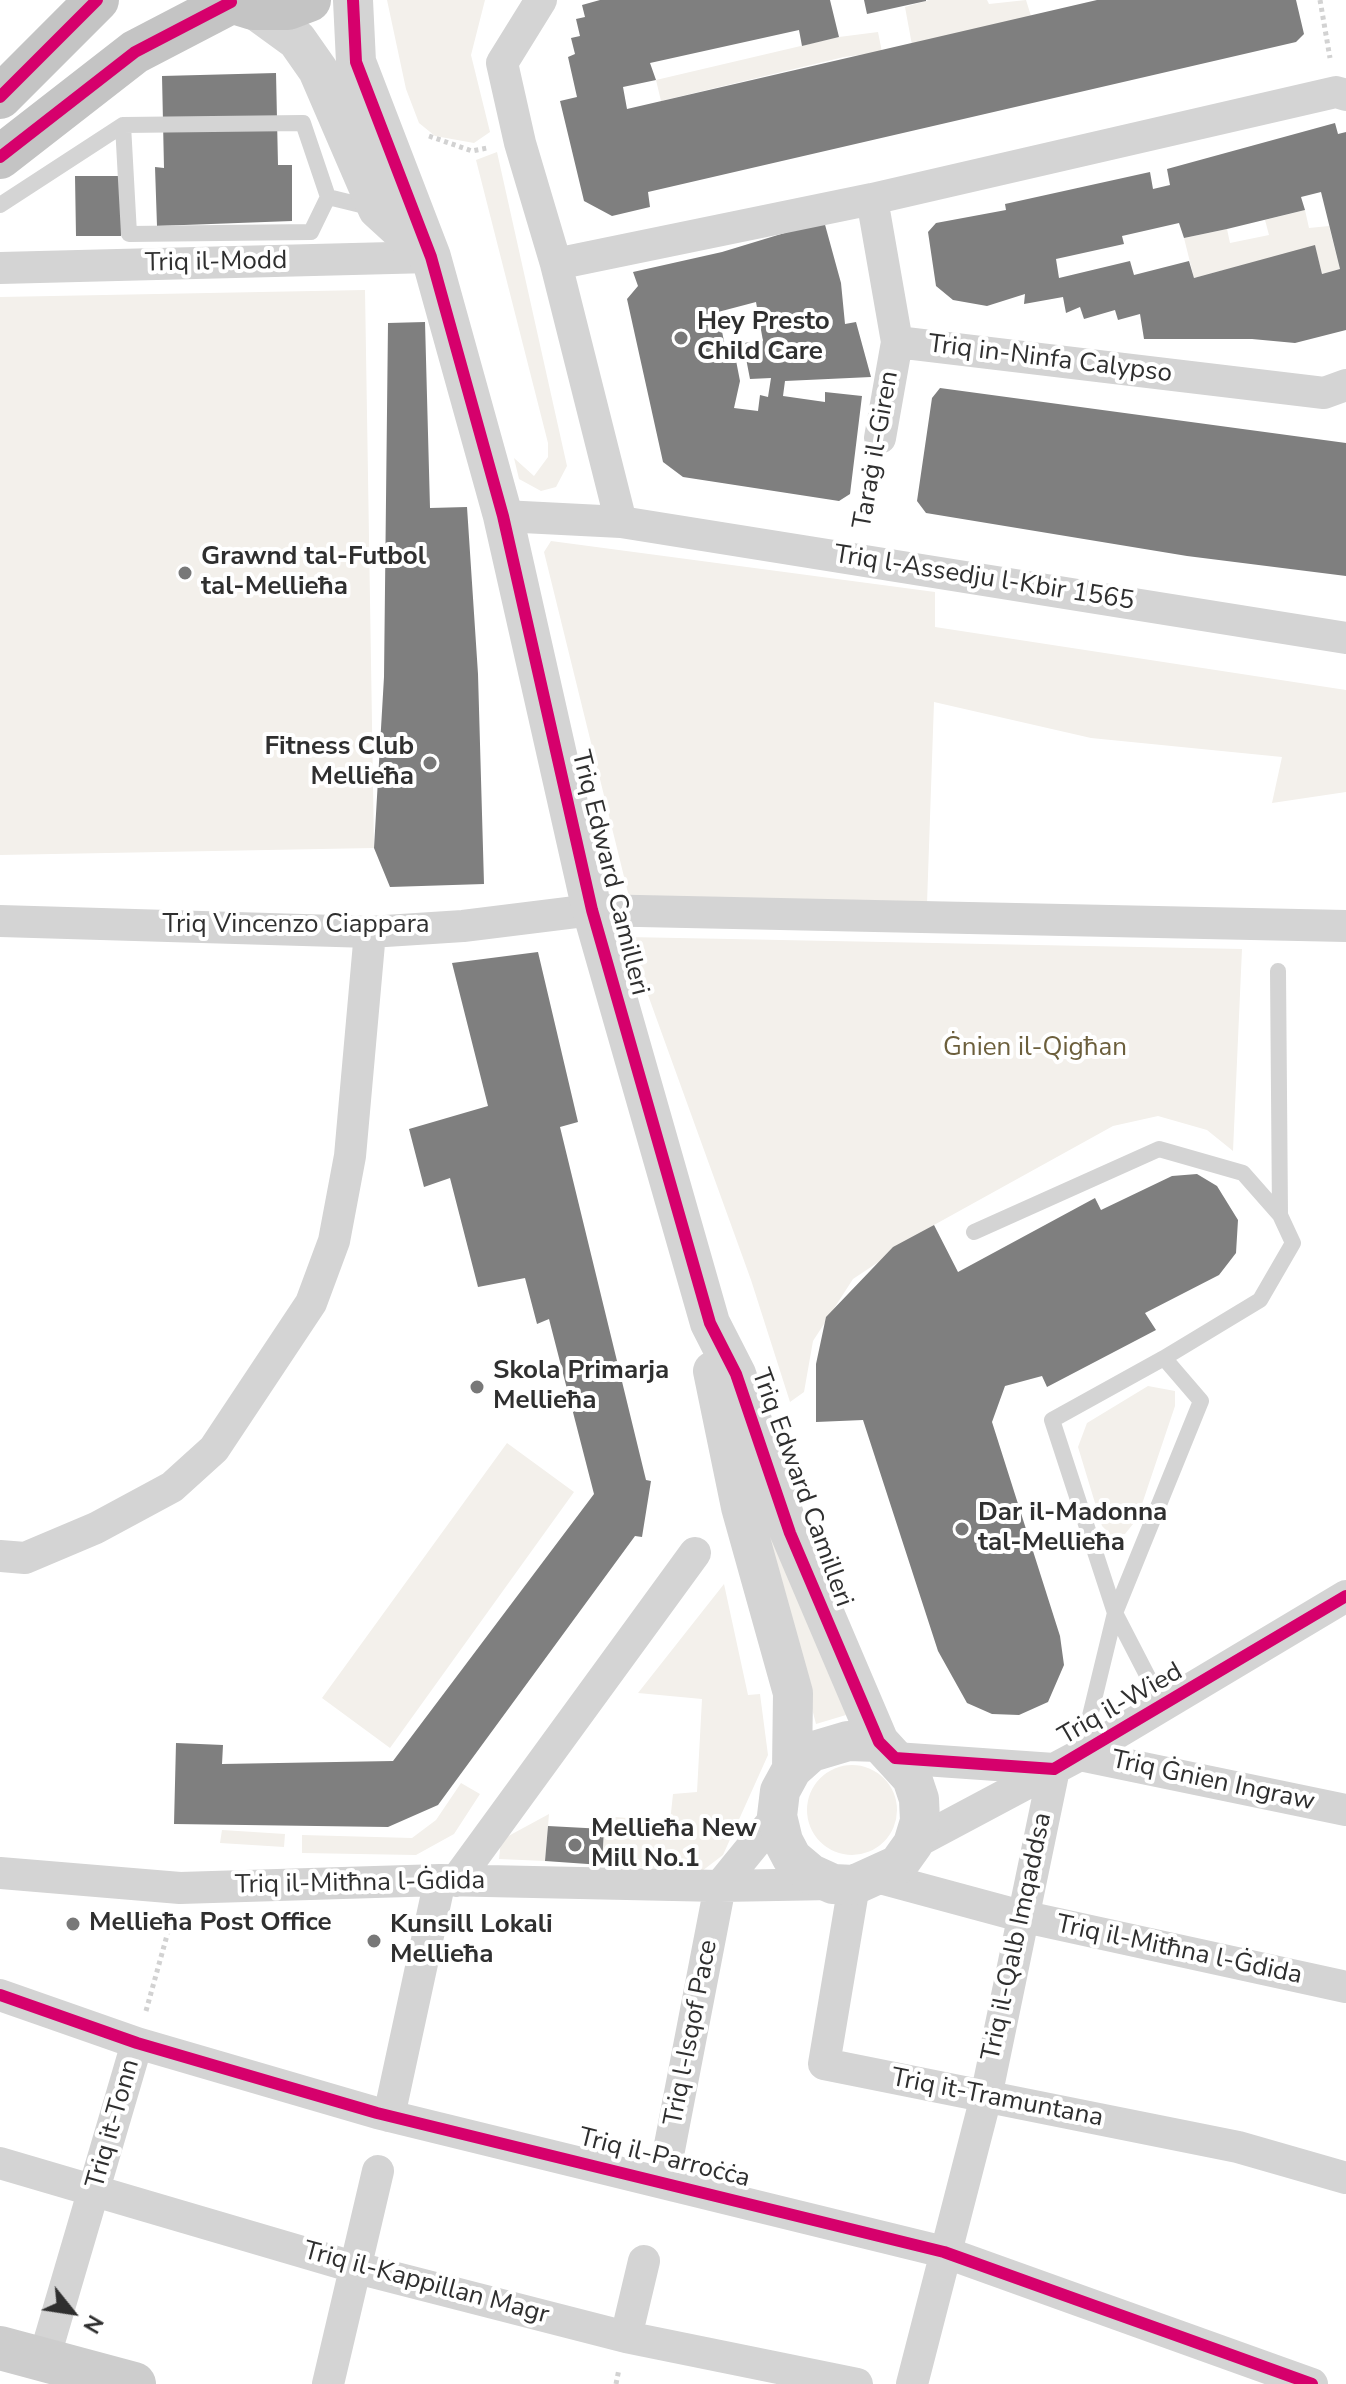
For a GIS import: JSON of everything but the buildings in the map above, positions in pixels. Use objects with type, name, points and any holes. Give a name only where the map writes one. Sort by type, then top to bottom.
[{"type":"highway","points":[[0,97],[97,0]]},
{"type":"highway","points":[[0,157],[135,52],[237,3],[288,8],[309,0]]},
{"type":"main road","points":[[0,2348],[134,2384]]},
{"type":"street","name":"Triq Edward Camilleri","points":[[353,0],[356,62],[431,257],[503,516],[592,910],[710,1323],[736,1374],[790,1533],[887,1750]]},
{"type":"street","points":[[541,0],[502,63],[520,143],[556,264],[621,522]]},
{"type":"street","points":[[237,3],[297,40],[318,70],[378,209],[431,257]]},
{"type":"street","points":[[556,264],[872,199],[1341,93]]},
{"type":"street","name":"Triq in-Ninfa Calypso","points":[[872,199],[897,342],[1324,393],[1346,385]]},
{"type":"street","name":"Triq il-Modd","points":[[0,268],[431,257]]},
{"type":"street","name":"Taraġ il-Giren","points":[[880,438],[897,342]]},
{"type":"street","name":"Triq l-Assedju l-Kbir 1565","points":[[503,516],[621,522],[1346,638]]},
{"type":"street","name":"Triq Vincenzo Ciappara","points":[[0,921],[370,932],[463,926],[592,910],[1346,926]]},
{"type":"street","points":[[0,1556],[25,1558],[96,1528],[172,1487],[214,1449],[311,1303],[334,1241],[350,1156],[370,932]]},
{"type":"street","name":"Triq Edward Camilleri","points":[[710,1323],[714,1381],[741,1507],[793,1693],[792,1769]]},
{"type":"street","points":[[389,2116],[448,1881],[695,1553]]},
{"type":"street","name":"Triq il-Wied","points":[[913,1844],[1067,1762],[1346,1596]]},
{"type":"street","points":[[848,1741],[887,1750],[912,1778],[919,1799],[920,1821],[913,1844],[898,1865],[854,1881],[811,1874],[792,1858],[783,1841],[777,1816],[780,1791],[792,1769],[822,1746],[848,1741]]},
{"type":"street","name":"Triq il-Wied","points":[[887,1750],[1067,1762]]},
{"type":"street","name":"Triq Ġnien Ingraw","points":[[1067,1762],[1346,1810]]},
{"type":"street","name":"Triq il-Qalb Imqaddsa","points":[[912,2384],[986,2097],[1021,1916],[1067,1762]]},
{"type":"street","points":[[720,1886],[777,1816]]},
{"type":"street","name":"Triq il-Mitħna l-Ġdida","points":[[0,1873],[180,1888],[448,1881],[720,1886],[854,1881],[1346,1987]]},
{"type":"street","name":"Triq it-Tramuntana","points":[[854,1881],[824,2064],[1238,2147],[1346,2178]]},
{"type":"street","name":"Triq l-Isqof Pace","points":[[663,2181],[720,1886]]},
{"type":"street","name":"Triq il-Parroċċa","points":[[0,1995],[137,2043],[389,2116],[944,2252],[1312,2384]]},
{"type":"street","name":"Triq it-Tonn","points":[[44,2359],[137,2043]]},
{"type":"street","name":"Triq il-Kappillan Magr","points":[[0,2163],[357,2268],[626,2337],[857,2384]]},
{"type":"street","points":[[328,2384],[378,2171]]},
{"type":"street","points":[[626,2337],[644,2261]]},
{"type":"lane","points":[[0,205],[123,125],[303,123],[328,197],[311,232],[129,234],[123,125]]},
{"type":"lane","points":[[328,197],[378,209]]},
{"type":"lane","points":[[1278,971],[1280,1215]]},
{"type":"lane","points":[[974,1232],[1159,1149],[1243,1173],[1280,1215],[1293,1243],[1260,1300],[1052,1420],[1115,1613],[1163,1706]]},
{"type":"lane","points":[[1067,1762],[1115,1613],[1201,1401],[1164,1358]]},
{"type":"path","points":[[1320,0],[1341,93]]},
{"type":"path","points":[[431,139],[472,151],[520,143]]},
{"type":"green space","points":[[387,0],[485,0],[471,55],[490,132],[474,143],[435,136],[419,123],[406,89]]},
{"type":"green space","points":[[929,0],[987,0],[989,4],[1026,0],[1031,16],[912,45],[905,7]]},
{"type":"green space","points":[[878,32],[882,52],[844,57],[661,101],[656,80],[839,37]]},
{"type":"green space","points":[[497,152],[567,466],[556,487],[541,491],[519,479],[514,458],[534,476],[548,457],[548,443],[476,160]]},
{"type":"green space","points":[[1305,210],[1309,228],[1329,226],[1340,269],[1322,274],[1315,246],[1194,278],[1184,238],[1227,229],[1230,243],[1269,235],[1265,220]]},
{"type":"green space","name":"Grawnd tal-Futbol tal-Mellieħa","points":[[365,290],[374,848],[0,855],[0,297]]},
{"type":"green space","points":[[551,541],[935,592],[935,627],[1346,690],[1346,792],[1272,803],[1282,757],[1091,738],[934,702],[927,904],[629,897],[544,552]]},
{"type":"green space","name":"Ġnien il-Qigħan","points":[[627,937],[1242,949],[1233,1151],[1207,1130],[1158,1116],[1113,1126],[934,1225],[853,1279],[813,1341],[804,1392],[790,1402],[751,1280]]},
{"type":"green space","points":[[1148,1386],[1175,1391],[1175,1406],[1137,1519],[1125,1534],[1111,1535],[1102,1526],[1078,1447],[1087,1423]]},
{"type":"green space","points":[[732,1400],[846,1715],[816,1724]]},
{"type":"green space","points":[[507,1443],[574,1492],[390,1748],[322,1698]]},
{"type":"green space","points":[[724,1584],[748,1695],[760,1694],[768,1755],[723,1855],[702,1871],[602,1865],[605,1816],[670,1822],[673,1794],[697,1792],[702,1699],[638,1693]]},
{"type":"green space","points":[[852,1765],[869,1768],[884,1778],[894,1793],[897,1810],[894,1827],[884,1842],[869,1852],[852,1855],[835,1852],[820,1842],[810,1827],[807,1810],[810,1793],[820,1778],[835,1768]]},
{"type":"green space","points":[[461,1783],[480,1794],[454,1834],[416,1855],[302,1853],[302,1835],[412,1838],[436,1820]]},
{"type":"green space","points":[[549,1814],[545,1861],[499,1859],[501,1840]]},
{"type":"green space","points":[[222,1830],[285,1834],[284,1847],[220,1843]]},
{"type":"cycle path","points":[[0,97],[97,0]]},
{"type":"cycle path","points":[[353,0],[356,62],[431,257],[503,516],[592,910],[710,1323],[736,1374],[790,1533],[879,1742],[895,1758],[1054,1769],[1346,1596]]},
{"type":"cycle path","points":[[0,157],[135,52],[231,2]]},
{"type":"cycle path","points":[[0,1995],[137,2043],[377,2113],[944,2252],[1312,2384]]},
{"type":"place","name":"Hey Presto Child Care","points":[[681,338]]},
{"type":"place","name":"Grawnd tal-Futbol tal-Mellieħa","points":[[185,573]]},
{"type":"place","name":"Fitness Club Mellieħa","points":[[430,763]]},
{"type":"place","name":"Skola Primarja Mellieħa","points":[[477,1387]]},
{"type":"place","name":"Dar il-Madonna tal-Mellieħa","points":[[962,1529]]},
{"type":"place","name":"Mellieħa New Mill No.1","points":[[575,1845]]},
{"type":"place","name":"Mellieħa Post Office","points":[[73,1924]]},
{"type":"place","name":"Kunsill Lokali Mellieħa","points":[[374,1941]]}]
